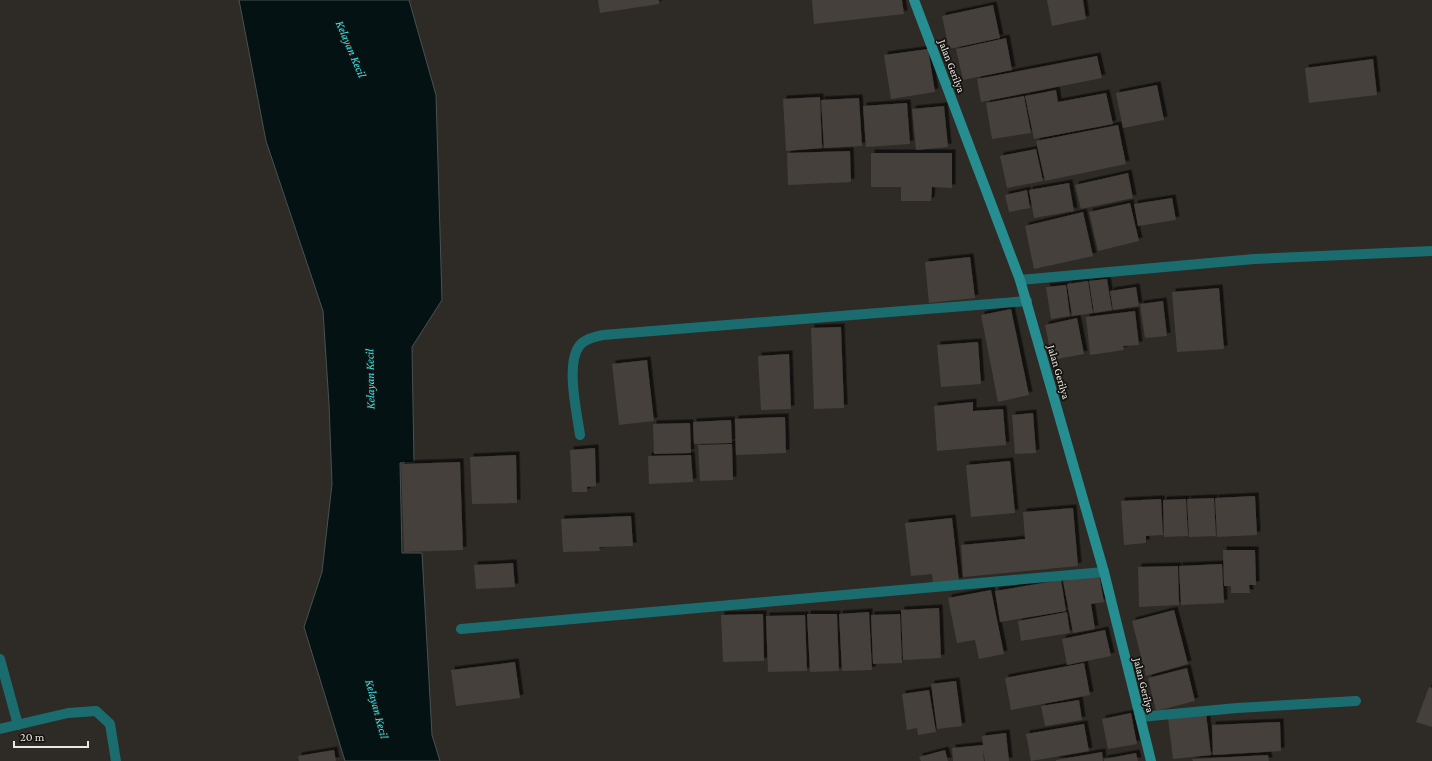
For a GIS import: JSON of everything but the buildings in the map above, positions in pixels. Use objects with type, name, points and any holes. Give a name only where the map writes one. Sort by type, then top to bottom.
[{"type":"street","name":"Jalan Gerilya","points":[[914,0],[1027,301],[1104,572],[1151,761]]},
{"type":"street","points":[[1020,280],[1254,259],[1432,251]]},
{"type":"street","points":[[580,435],[573,377],[574,356],[580,344],[588,339],[610,334],[1027,301]]},
{"type":"street","points":[[461,629],[1104,572]]},
{"type":"street","points":[[0,659],[18,725]]},
{"type":"street","points":[[1140,718],[1237,708],[1356,701]]},
{"type":"street","points":[[0,729],[68,713],[96,711],[110,724],[116,761]]},
{"type":"water","name":"Kelayan Kecil","points":[[239,0],[409,0],[436,95],[442,300],[412,347],[414,462],[400,463],[402,553],[422,553],[432,735],[440,761],[345,761],[304,627],[322,572],[332,484],[323,311],[266,141]]}]
